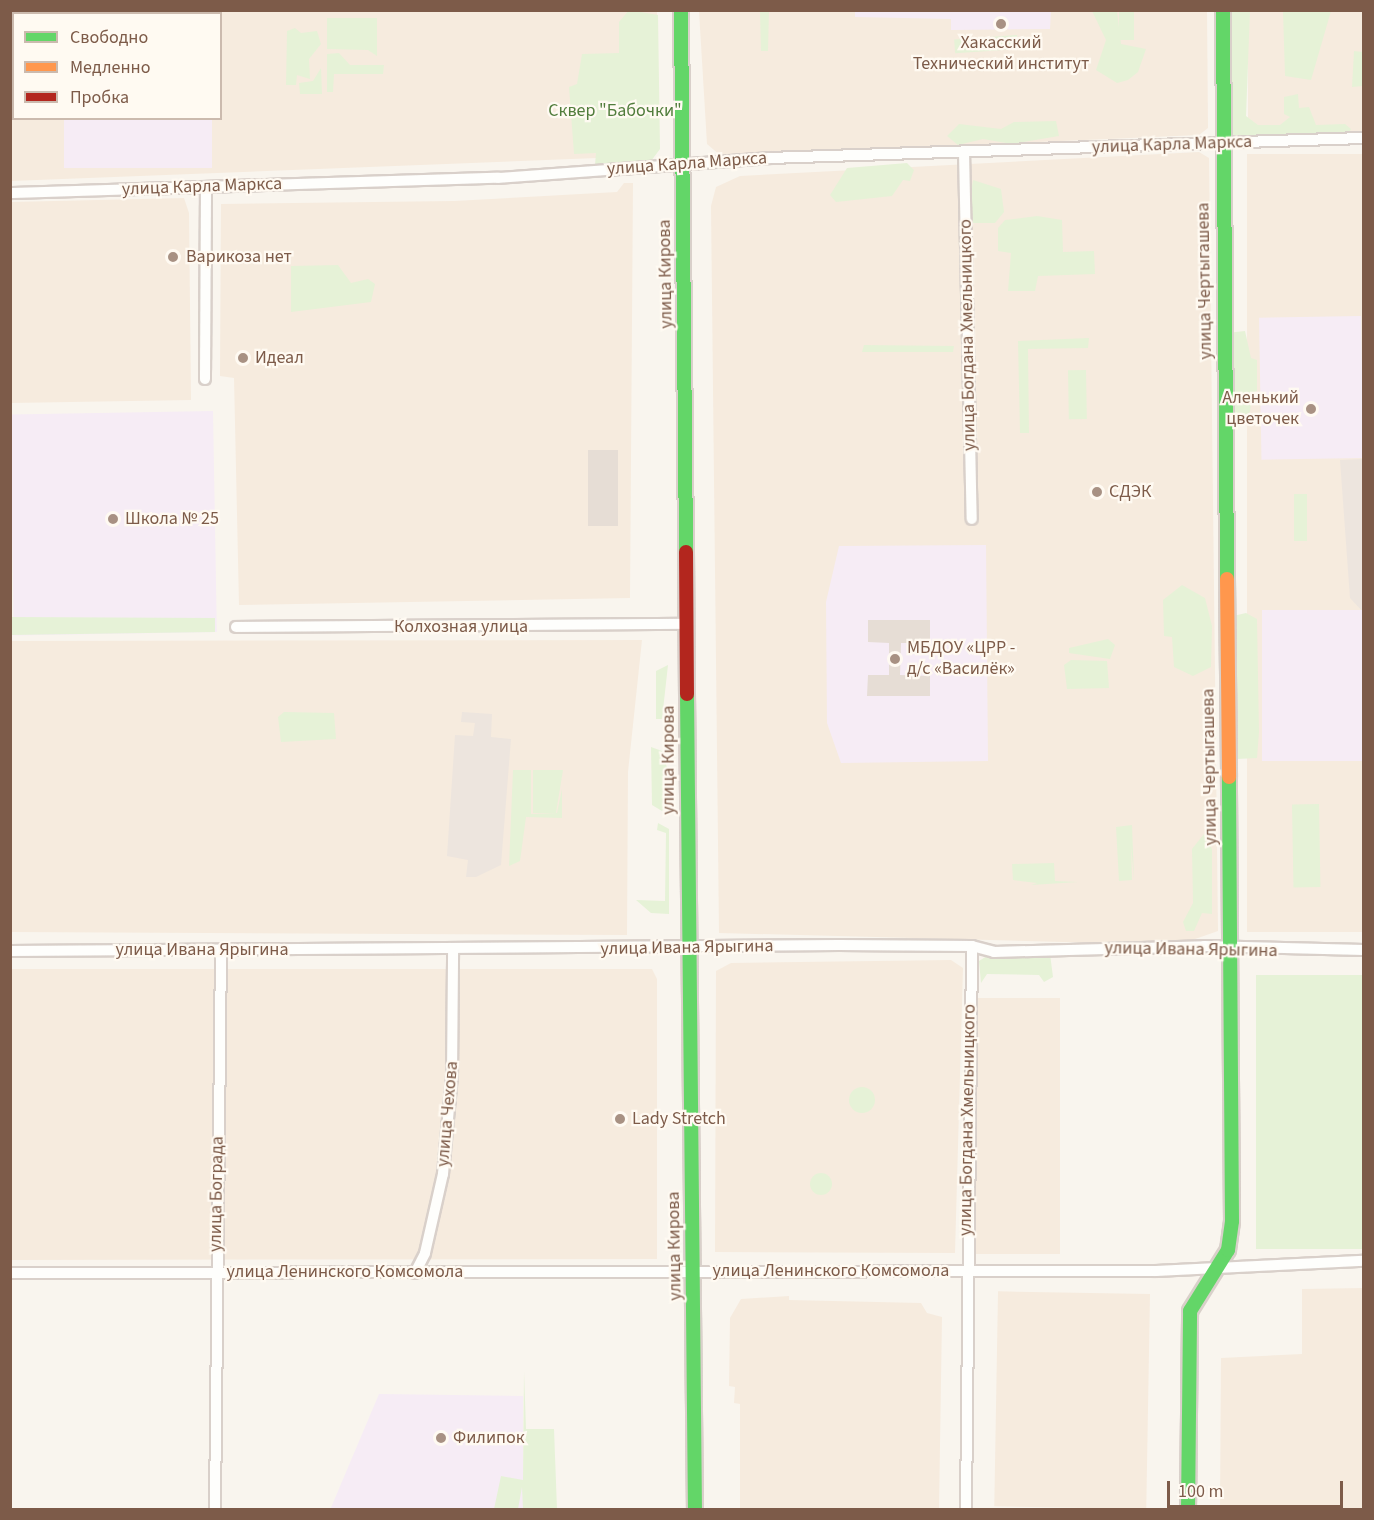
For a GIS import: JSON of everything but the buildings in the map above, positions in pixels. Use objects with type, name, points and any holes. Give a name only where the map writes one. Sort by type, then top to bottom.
[{"type":"street","name":"улица Кирова","points":[[681,10],[695,1509]]},
{"type":"street","name":"улица Чертыгашева","points":[[1188,1509],[1189,1322],[1192,1302],[1214,1270],[1232,1233],[1222,144],[1223,10]]},
{"type":"street","name":"улица Карла Маркса","points":[[10,193],[498,178],[683,164],[1364,138]]},
{"type":"street","name":"улица Богдана Хмельницкого","points":[[964,152],[972,519]]},
{"type":"street","points":[[205,379],[206,188]]},
{"type":"street","name":"Колхозная улица","points":[[236,627],[687,624]]},
{"type":"street","name":"улица Богдана Хмельницкого","points":[[966,1509],[966,1270],[972,946]]},
{"type":"street","name":"улица Ивана Ярыгина","points":[[10,951],[972,946],[994,952],[1231,948],[1364,950]]},
{"type":"street","name":"улица Бограда","points":[[214,1509],[215,1272],[221,950]]},
{"type":"street","name":"улица Чехова","points":[[415,1272],[425,1253],[443,1174],[452,1076],[453,950]]},
{"type":"street","name":"улица Ленинского Комсомола","points":[[10,1274],[1214,1270],[1256,1263],[1364,1261]]},
{"type":"shaded area","name":"Хакасский Технический институт","points":[[1051,10],[1050,29],[951,30],[951,19],[855,17],[855,11]]},
{"type":"shaded area","points":[[10,11],[657,11],[658,65],[597,158],[11,181]]},
{"type":"shaded area","points":[[211,11],[211,12],[73,12]]},
{"type":"shaded area","points":[[699,11],[1207,11],[1208,128],[1199,135],[721,156],[707,144]]},
{"type":"shaded area","points":[[1248,11],[1363,11],[1363,134],[1248,134]]},
{"type":"shaded area","points":[[64,120],[212,120],[212,168],[64,168]]},
{"type":"shaded area","points":[[1199,152],[1209,158],[1218,931],[1178,945],[719,933],[711,206],[716,187],[740,176]]},
{"type":"shaded area","points":[[1247,154],[1363,154],[1363,932],[1247,932]]},
{"type":"shaded area","points":[[624,183],[633,183],[630,598],[239,605],[234,378],[220,376],[221,204],[454,201],[617,192]]},
{"type":"shaded area","points":[[184,198],[189,213],[191,400],[11,403],[11,202]]},
{"type":"shaded area","name":"Аленький цветочек","points":[[1361,316],[1363,458],[1261,460],[1259,318]]},
{"type":"shaded area","name":"Школа № 25","points":[[213,411],[217,632],[14,636],[10,415]]},
{"type":"shaded area","points":[[1363,459],[1363,612],[1350,598],[1340,460]]},
{"type":"shaded area","points":[[986,545],[988,761],[841,763],[827,723],[826,602],[839,546]]},
{"type":"shaded area","points":[[1262,610],[1363,610],[1363,761],[1262,761]]},
{"type":"shaded area","points":[[642,640],[628,772],[627,935],[11,932],[11,641]]},
{"type":"shaded area","points":[[462,712],[492,714],[491,737],[511,739],[501,865],[476,877],[466,877],[468,860],[447,856],[455,735],[473,736],[475,723],[461,722]]},
{"type":"shaded area","points":[[951,960],[963,968],[955,1253],[715,1252],[716,971],[731,963]]},
{"type":"shaded area","points":[[11,969],[652,969],[657,979],[657,1259],[11,1260]]},
{"type":"shaded area","points":[[976,998],[1060,998],[1060,1254],[976,1254]]},
{"type":"shaded area","points":[[1363,1288],[1363,1509],[1220,1509],[1221,1358],[1302,1354],[1302,1289]]},
{"type":"shaded area","points":[[998,1291],[1150,1294],[1146,1509],[994,1506]]},
{"type":"shaded area","points":[[789,1296],[789,1300],[921,1303],[927,1313],[942,1317],[939,1509],[740,1509],[740,1404],[734,1403],[735,1387],[729,1386],[730,1318],[741,1299]]},
{"type":"shaded area","name":"Филипок","points":[[379,1394],[523,1396],[523,1509],[330,1510]]},
{"type":"green space","name":"Сквер \"Бабочки\"","points":[[629,10],[658,15],[660,149],[651,161],[595,165],[596,153],[574,154],[569,87],[577,84],[582,54],[619,53],[619,22]]},
{"type":"green space","points":[[1224,10],[1250,11],[1246,116],[1258,125],[1280,125],[1290,117],[1284,114],[1284,97],[1298,94],[1299,108],[1309,107],[1316,125],[1345,124],[1351,129],[1348,135],[1227,138]]},
{"type":"green space","points":[[760,11],[769,11],[768,51],[761,51]]},
{"type":"green space","points":[[1092,11],[1117,11],[1121,44],[1146,49],[1138,72],[1128,80],[1117,83],[1096,70],[1106,40]]},
{"type":"green space","points":[[1119,11],[1134,11],[1134,40],[1119,40]]},
{"type":"green space","points":[[1283,11],[1331,11],[1311,80],[1285,76]]},
{"type":"green space","points":[[327,18],[377,18],[377,56],[368,50],[327,49]]},
{"type":"green space","points":[[295,28],[301,33],[317,31],[321,44],[309,59],[310,79],[297,75],[296,85],[286,85],[287,31]]},
{"type":"green space","points":[[1017,35],[1018,49],[955,53],[954,39]]},
{"type":"green space","points":[[1354,51],[1363,52],[1363,86],[1352,87]]},
{"type":"green space","points":[[339,53],[350,65],[384,65],[383,74],[334,74],[333,92],[327,92],[327,54]]},
{"type":"green space","points":[[321,68],[322,94],[300,94],[299,83],[313,81]]},
{"type":"green space","points":[[1056,121],[1059,136],[1012,144],[983,139],[958,145],[947,136],[959,124],[1001,129],[1014,122]]},
{"type":"green space","points":[[907,163],[914,170],[910,181],[903,180],[892,196],[836,202],[830,195],[847,168]]},
{"type":"green space","points":[[973,180],[1001,189],[1004,212],[995,223],[972,223],[968,212]]},
{"type":"green space","points":[[1037,216],[1062,220],[1063,252],[1094,251],[1095,274],[1038,276],[1035,291],[1008,291],[1011,253],[998,251],[998,228],[1005,220]]},
{"type":"green space","points":[[338,265],[351,283],[368,279],[375,284],[371,302],[291,312],[291,266]]},
{"type":"green space","points":[[1245,331],[1251,358],[1257,360],[1257,391],[1252,393],[1250,412],[1239,419],[1231,415],[1227,333]]},
{"type":"green space","points":[[1089,338],[1088,348],[1028,349],[1029,433],[1020,433],[1018,341]]},
{"type":"green space","points":[[864,345],[954,346],[953,352],[862,352]]},
{"type":"green space","points":[[1068,370],[1086,370],[1087,419],[1069,419]]},
{"type":"green space","points":[[1294,494],[1307,494],[1307,541],[1294,541]]},
{"type":"green space","points":[[1182,585],[1205,598],[1212,626],[1211,667],[1193,676],[1174,667],[1172,637],[1164,636],[1163,600]]},
{"type":"green space","points":[[1246,613],[1257,619],[1259,732],[1257,758],[1237,759],[1233,616]]},
{"type":"green space","points":[[10,617],[215,618],[215,632],[11,635]]},
{"type":"green space","points":[[1108,639],[1115,645],[1110,659],[1069,653],[1069,648]]},
{"type":"green space","points":[[1071,660],[1107,661],[1109,688],[1067,689],[1064,665]]},
{"type":"green space","points":[[668,665],[662,719],[656,719],[656,671]]},
{"type":"green space","points":[[284,712],[334,713],[336,739],[281,742],[278,717]]},
{"type":"green space","points":[[651,747],[662,751],[668,771],[668,803],[662,811],[652,805]]},
{"type":"green space","points":[[513,770],[531,770],[531,814],[557,813],[562,789],[562,818],[526,817],[520,861],[509,866]]},
{"type":"green space","points":[[533,770],[563,770],[556,813],[533,813]]},
{"type":"green space","points":[[1292,804],[1319,804],[1320,887],[1293,887]]},
{"type":"green space","points":[[658,823],[669,829],[669,914],[651,913],[636,900],[665,901],[666,833],[657,830]]},
{"type":"green space","points":[[1132,825],[1134,880],[1131,845],[1132,880],[1119,881],[1116,827]]},
{"type":"green space","points":[[1204,834],[1212,849],[1212,914],[1202,913],[1194,931],[1186,931],[1183,922],[1193,903],[1192,849]]},
{"type":"green space","points":[[1054,863],[1055,881],[1078,882],[1031,885],[1037,883],[1013,880],[1012,864]]},
{"type":"green space","points":[[1050,954],[1053,977],[1044,982],[1039,975],[987,974],[981,983],[979,961],[987,956]]},
{"type":"green space","points":[[1256,975],[1363,975],[1363,1249],[1256,1249]]},
{"type":"green space","points":[[862,1087],[871,1091],[875,1100],[871,1109],[862,1113],[853,1109],[849,1100],[853,1091]]},
{"type":"green space","points":[[821,1173],[831,1180],[832,1184],[825,1194],[821,1195],[811,1188],[810,1184],[817,1174]]},
{"type":"green space","points":[[524,1371],[526,1429],[554,1429],[557,1509],[523,1509],[522,1487],[518,1509],[494,1509],[501,1476],[523,1480]]},
{"type":"traffic: fast","points":[[681,10],[686,552]]},
{"type":"traffic: fast","points":[[1223,10],[1227,579]]},
{"type":"traffic: fast","points":[[687,694],[695,1510]]},
{"type":"traffic: fast","points":[[1188,1510],[1190,1311],[1228,1250],[1232,1221],[1229,777]]},
{"type":"traffic: slow","points":[[1227,579],[1229,777]]},
{"type":"traffic: jam","points":[[686,552],[687,694]]},
{"type":"place","name":"Хакасский Технический институт","points":[[1001,24]]},
{"type":"place","name":"Варикоза нет","points":[[173,257]]},
{"type":"place","name":"Идеал","points":[[243,358]]},
{"type":"place","name":"Аленький цветочек","points":[[1311,409]]},
{"type":"place","name":"СДЭК","points":[[1097,492]]},
{"type":"place","name":"Школа № 25","points":[[113,519]]},
{"type":"place","name":"МБДОУ «ЦРР - д/с «Василёк»","points":[[895,659]]},
{"type":"place","name":"Lady Stretch","points":[[620,1119]]},
{"type":"place","name":"Филипок","points":[[441,1438]]}]
